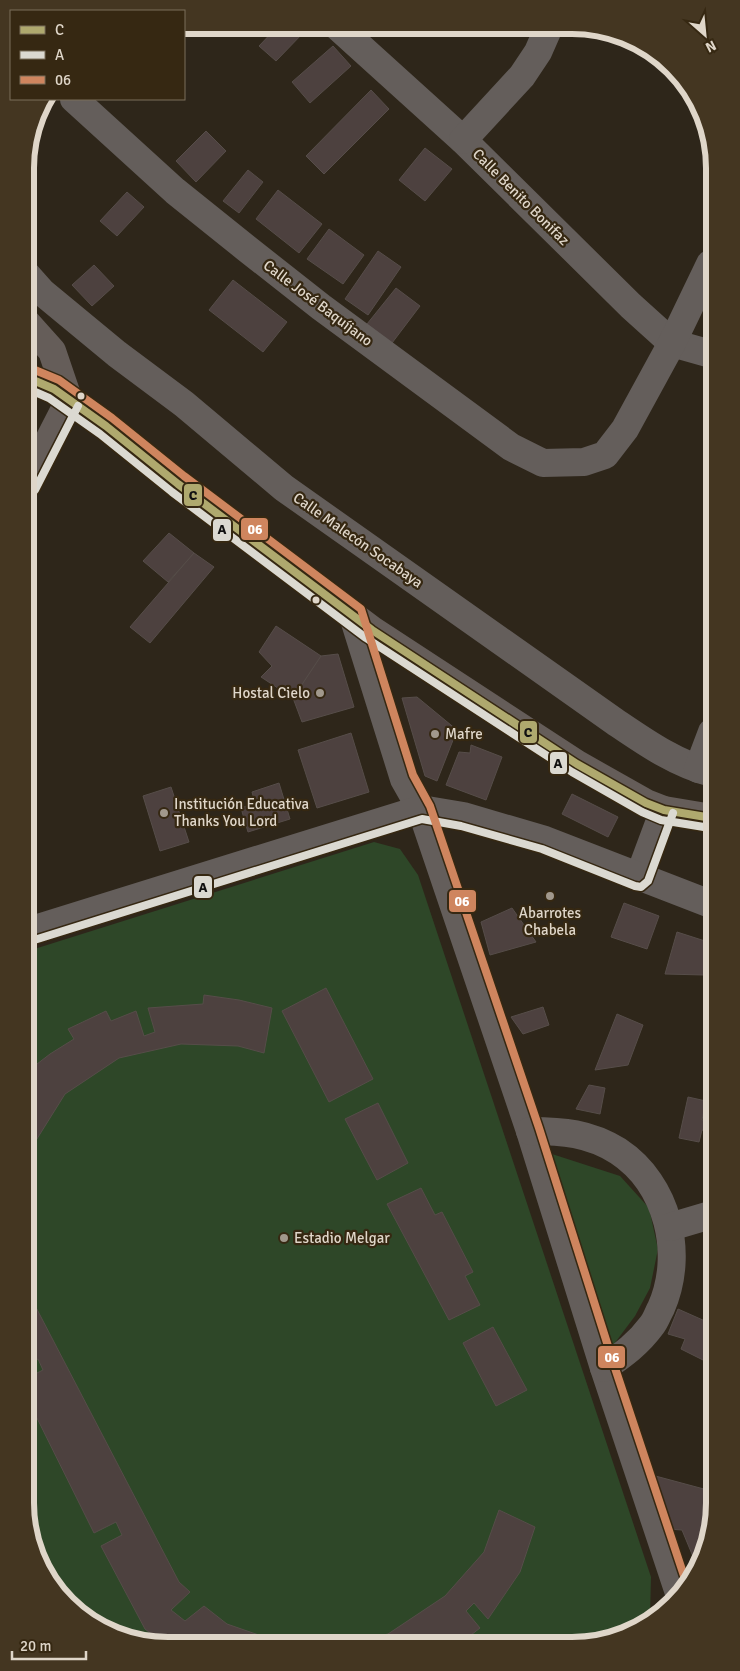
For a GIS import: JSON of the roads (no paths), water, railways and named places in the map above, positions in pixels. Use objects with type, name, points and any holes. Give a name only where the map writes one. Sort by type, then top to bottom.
[{"type":"main road","points":[[34,331],[52,351],[62,395],[34,465]]},
{"type":"main road","points":[[34,352],[62,395]]},
{"type":"main road","points":[[34,381],[62,395],[106,426],[183,488],[362,623],[577,764],[646,803],[664,810],[706,817]]},
{"type":"street","name":"Calle Benito Bonifaz","points":[[346,34],[463,140],[631,306],[672,343],[706,353]]},
{"type":"street","points":[[463,140],[522,76],[538,52],[546,34]]},
{"type":"street","name":"Calle José Baquíjano","points":[[75,100],[175,191],[321,307],[510,447],[543,463],[584,462],[605,455],[625,429],[672,343]]},
{"type":"street","points":[[672,343],[706,272]]},
{"type":"street","name":"Calle Malecón Socabaya","points":[[34,283],[42,292],[117,354],[184,404],[284,488],[614,721],[667,756],[705,771]]},
{"type":"street","points":[[362,623],[404,779],[421,809],[530,1131],[604,1368],[677,1586]]},
{"type":"street","points":[[34,928],[421,809],[463,816],[545,840],[706,902]]},
{"type":"street","points":[[639,877],[664,810]]},
{"type":"street","points":[[530,1131],[561,1131],[576,1134],[591,1138],[618,1152],[641,1172],[659,1198],[670,1227],[673,1260],[668,1292],[654,1323],[632,1349],[604,1368]]},
{"type":"street","points":[[670,1227],[706,1216]]},
{"type":"place","name":"Hostal Cielo","points":[[320,693]]},
{"type":"place","name":"Mafre","points":[[435,734]]},
{"type":"place","name":"Institución Educativa Thanks You Lord","points":[[164,813]]},
{"type":"place","name":"Abarrotes Chabela","points":[[550,896]]},
{"type":"place","name":"Estadio Melgar","points":[[284,1238]]}]
